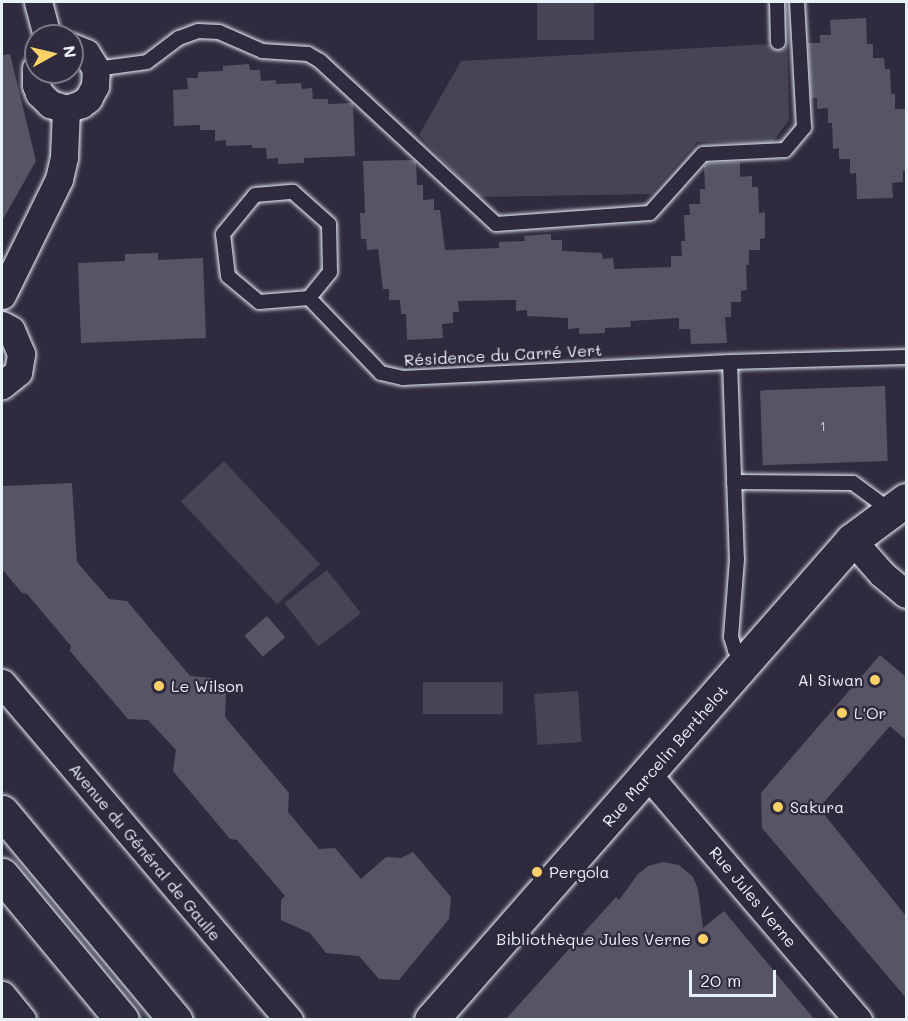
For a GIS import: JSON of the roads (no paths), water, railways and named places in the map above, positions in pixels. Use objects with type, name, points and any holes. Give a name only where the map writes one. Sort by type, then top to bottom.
[{"type":"street","points":[[38,2],[44,24]]},
{"type":"street","points":[[36,84],[39,93],[50,104],[66,109],[88,99],[95,86],[96,69],[84,53]]},
{"type":"street","points":[[2,296],[59,179],[64,157],[66,109]]},
{"type":"street","points":[[2,325],[11,330],[21,354],[18,372],[2,385]]},
{"type":"street","name":"Rue Marcelin Berthelot","points":[[431,1020],[749,661],[852,540],[899,506]]},
{"type":"street","points":[[852,540],[882,574],[906,594]]},
{"type":"street","name":"Avenue du Général de Gaulle","points":[[2,683],[290,1020]]},
{"type":"street","name":"Rue Jules Verne","points":[[648,775],[858,1020]]},
{"type":"street","points":[[2,812],[175,1020]]},
{"type":"street","points":[[2,875],[122,1020]]},
{"type":"street","points":[[2,995],[22,1020]]},
{"type":"lane","points":[[777,2],[778,42]]},
{"type":"lane","points":[[96,69],[147,62],[179,38],[198,31],[219,32],[269,52],[308,54],[320,61],[496,224],[650,213],[704,154],[785,150],[804,127],[798,2]]},
{"type":"lane","points":[[293,192],[329,225],[330,272],[309,298],[259,302],[228,276],[223,234],[255,195],[293,192]]},
{"type":"lane","name":"Résidence du Carré Vert","points":[[309,298],[381,373],[403,378],[730,362],[906,357]]},
{"type":"lane","points":[[730,362],[737,559],[731,637],[735,650],[749,661]]},
{"type":"lane","points":[[734,482],[853,483],[899,506]]},
{"type":"place","name":"Al Siwan","points":[[875,680]]},
{"type":"place","name":"Le Wilson","points":[[159,686]]},
{"type":"place","name":"L'Or","points":[[842,713]]},
{"type":"place","name":"Sakura","points":[[778,807]]},
{"type":"place","name":"Pergola","points":[[537,872]]},
{"type":"place","name":"Bibliothèque Jules Verne","points":[[703,939]]}]
